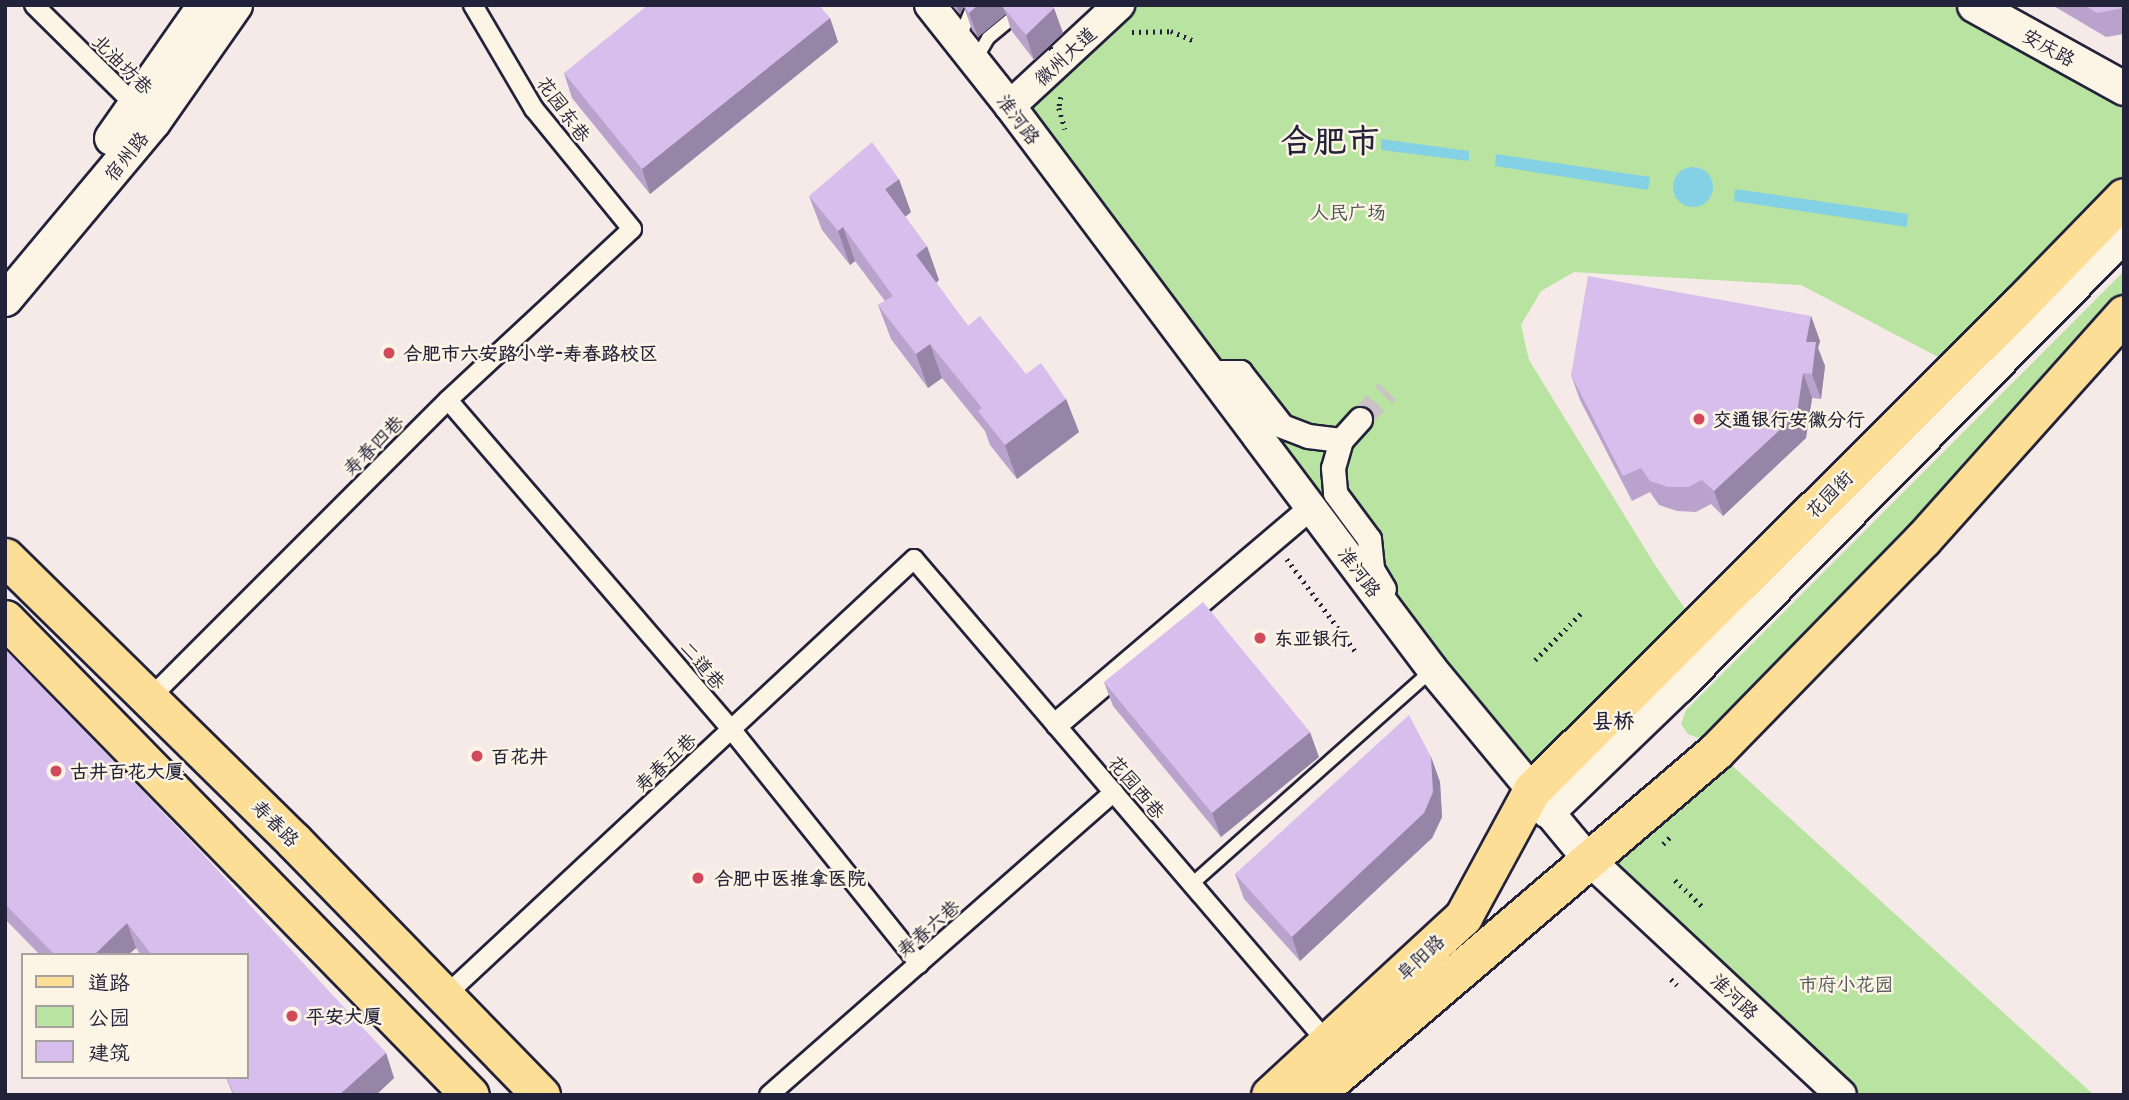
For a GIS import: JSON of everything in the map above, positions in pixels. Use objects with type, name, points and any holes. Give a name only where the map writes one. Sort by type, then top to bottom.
[{"type":"main road","name":"宿州路","points":[[5,266],[145,114],[204,5]]},
{"type":"main road","name":"宿州路","points":[[5,299],[145,114],[235,5]]},
{"type":"main road","name":"安庆路","points":[[1974,5],[2124,88]]},
{"type":"main road","name":"花园街","points":[[1540,800],[2124,197]]},
{"type":"main road","name":"花园街","points":[[1540,800],[1688,677],[2124,234]]},
{"type":"main road","points":[[1587,858],[1716,751],[1923,539],[2124,314]]},
{"type":"main road","name":"寿春路","points":[[5,557],[150,698],[541,1095]]},
{"type":"main road","points":[[5,619],[457,1090]]},
{"type":"main road","name":"阜阳路","points":[[1270,1095],[1462,917],[1540,800]]},
{"type":"main road","name":"阜阳路","points":[[1314,1095],[1587,858]]},
{"type":"street","name":"北油坊巷","points":[[34,5],[145,114]]},
{"type":"street","name":"花园东巷","points":[[473,5],[534,109],[632,229]]},
{"type":"street","name":"徽州大道","points":[[1010,106],[1119,5]]},
{"type":"street","name":"淮河路","points":[[950,27],[1425,660],[1587,858],[1841,1095]]},
{"type":"street","name":"寿春四巷","points":[[150,698],[448,400],[632,229]]},
{"type":"street","points":[[1209,372],[1240,372],[1282,426],[1308,436],[1341,440]]},
{"type":"street","name":"二道巷","points":[[448,400],[731,729],[919,964]]},
{"type":"street","points":[[1360,419],[1341,440],[1333,468],[1335,494],[1369,539],[1372,569],[1425,660]]},
{"type":"street","points":[[1057,723],[1311,507]]},
{"type":"street","name":"寿春五巷","points":[[445,996],[914,559]]},
{"type":"street","name":"花园西巷","points":[[914,559],[1057,723],[1326,1042]]},
{"type":"street","name":"寿春六巷","points":[[769,1095],[1114,792]]},
{"type":"lane","points":[[950,27],[973,5]]},
{"type":"lane","points":[[950,27],[988,38],[1028,5]]},
{"type":"lane","points":[[1192,884],[1425,660]]},
{"type":"path","points":[[1128,35],[1134,31],[1171,31],[1194,41]]},
{"type":"path","points":[[1042,37],[1066,69],[1064,82]]},
{"type":"path","points":[[1066,69],[1076,64]]},
{"type":"path","points":[[1062,95],[1059,108],[1069,141]]},
{"type":"path","points":[[1283,553],[1355,651]]},
{"type":"path","points":[[1535,660],[1583,611]]},
{"type":"path","points":[[1675,880],[1704,908]]},
{"type":"green space","name":"人民广场","points":[[1119,5],[1975,5],[2124,88],[2124,197],[1957,367],[1801,285],[1574,272],[1541,291],[1521,325],[1529,360],[1655,565],[1697,626],[1532,790],[1010,106]]},
{"type":"green space","points":[[2124,271],[2124,315],[1711,731],[1698,738],[1688,734],[1681,724],[1686,710]]},
{"type":"green space","name":"市府小花园","points":[[1716,751],[2094,1095],[1841,1095],[1587,858]]},
{"type":"water","points":[[1381,139],[1469,151],[1469,161],[1381,150]]},
{"type":"water","points":[[1496,154],[1650,177],[1648,190],[1495,166]]},
{"type":"water","points":[[1693,167],[1707,173],[1713,187],[1707,201],[1693,207],[1679,201],[1673,187],[1679,173]]},
{"type":"water","points":[[1735,189],[1908,214],[1907,227],[1734,201]]},
{"type":"building","points":[[648,5],[819,5],[830,18],[642,169],[564,73]]},
{"type":"building","points":[[964,5],[978,5],[969,13]]},
{"type":"building","points":[[1052,5],[1054,8],[1026,35],[1002,6]]},
{"type":"building","points":[[2084,5],[2124,5],[2124,8],[2097,13]]},
{"type":"building","points":[[872,142],[899,179],[885,189],[927,246],[916,255],[968,326],[980,316],[1026,374],[1041,363],[1066,399],[1005,445],[978,411],[982,408],[930,344],[916,354],[878,305],[893,296],[843,227],[838,231],[809,196]]},
{"type":"building","name":"交通银行安徽分行","points":[[1588,276],[1811,316],[1806,342],[1816,342],[1812,374],[1803,373],[1797,414],[1714,491],[1702,480],[1688,487],[1668,487],[1650,481],[1641,468],[1623,476],[1571,375]]},
{"type":"building","points":[[1203,602],[1310,732],[1212,813],[1104,682]]},
{"type":"building","points":[[5,649],[201,852],[386,1053],[339,1095],[234,1095],[228,1079],[248,1079],[248,953],[150,953],[127,923],[96,953],[53,953],[5,904]]},
{"type":"building","points":[[1409,715],[1431,757],[1433,792],[1424,813],[1292,937],[1235,874]]},
{"type":"tunnel","points":[[1360,419],[1387,391]]},
{"type":"place","name":"合肥市六安路小学-寿春路校区","points":[[389,353]]},
{"type":"place","name":"交通银行安徽分行","points":[[1699,419]]},
{"type":"place","name":"东亚银行","points":[[1260,638]]},
{"type":"place","name":"百花井","points":[[477,756]]},
{"type":"place","name":"古井百花大厦","points":[[56,771]]},
{"type":"place","name":"合肥中医推拿医院","points":[[698,878]]},
{"type":"place","name":"平安大厦","points":[[292,1016]]},
{"type":"district","name":"合肥市","points":[[1330,139]]},
{"type":"district","name":"县桥","points":[[1613,720]]}]
